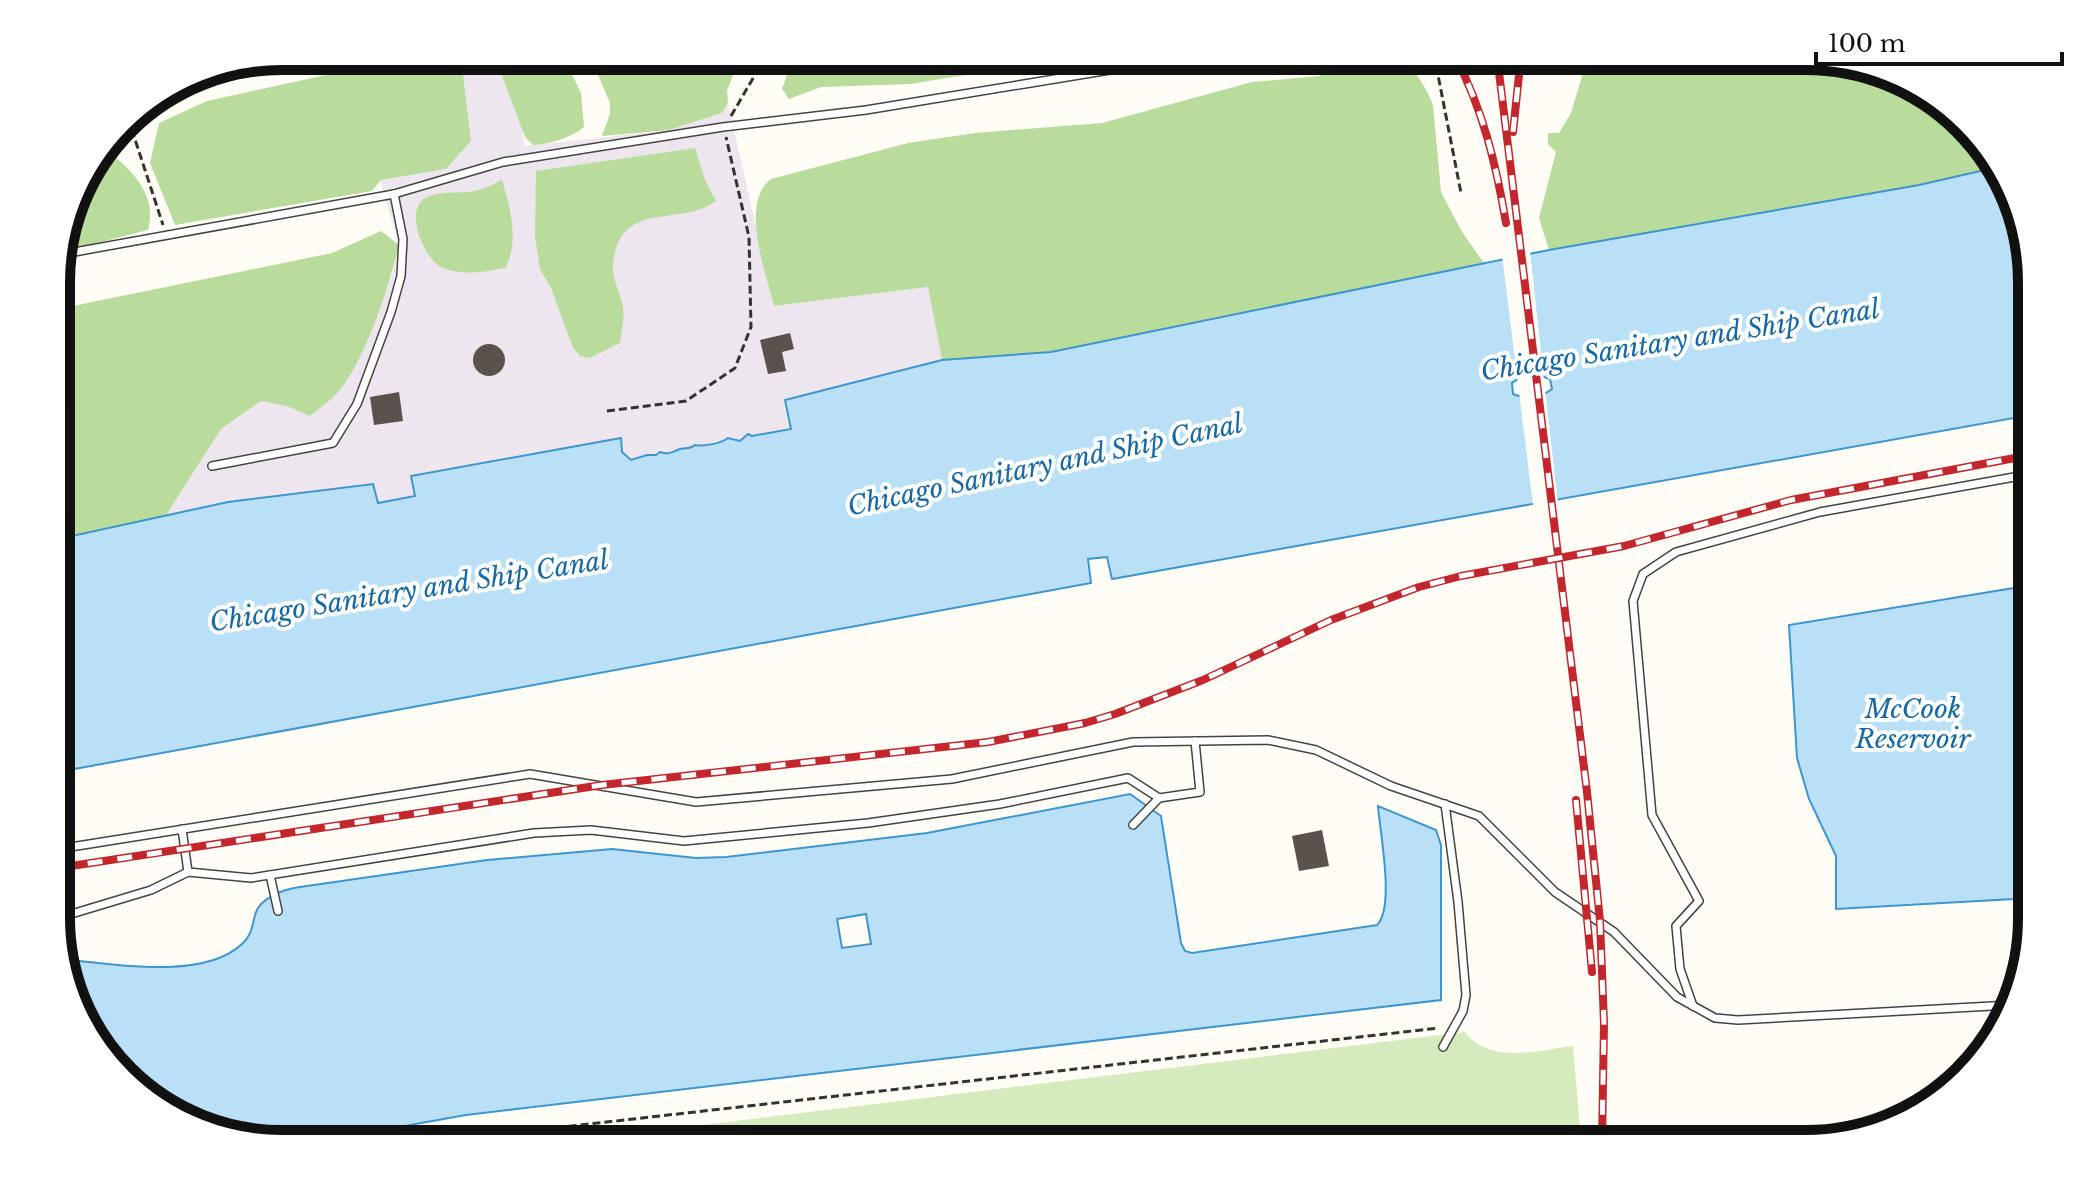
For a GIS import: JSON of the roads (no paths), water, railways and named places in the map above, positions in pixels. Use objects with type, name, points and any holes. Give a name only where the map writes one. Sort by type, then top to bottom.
[{"type":"lane","points":[[72,252],[394,194],[503,162],[723,127],[866,110],[1110,70]]},
{"type":"lane","points":[[212,466],[333,443],[357,404],[401,276],[403,239],[394,194]]},
{"type":"lane","points":[[1693,1008],[1680,969],[1676,926],[1699,901],[1652,815],[1633,601],[1643,574],[1676,552],[1820,512],[2018,476]]},
{"type":"lane","points":[[70,847],[530,774],[696,802],[952,779],[1133,742],[1268,740],[1316,750],[1391,786],[1479,816],[1555,892],[1614,932],[1677,997],[1715,1018],[1738,1020],[1999,1006]]},
{"type":"lane","points":[[1133,825],[1159,798],[1200,792],[1195,741]]},
{"type":"lane","points":[[70,914],[151,890],[188,872],[251,878],[534,833],[591,830],[684,841],[868,823],[1000,804],[1128,778],[1159,798]]},
{"type":"lane","points":[[1443,1047],[1463,1011],[1466,995],[1445,804]]},
{"type":"lane","points":[[182,829],[188,872]]},
{"type":"lane","points":[[270,875],[278,911]]},
{"type":"water","name":"Chicago Sanitary and Ship Canal","points":[[1986,170],[2011,227],[2018,268],[2018,417],[1112,579],[1107,557],[1088,559],[1091,583],[70,770],[70,536],[228,502],[373,484],[378,503],[415,496],[411,476],[621,438],[622,452],[631,460],[728,438],[740,441],[748,434],[752,436],[791,429],[785,400],[942,360],[1051,352],[1549,250],[1919,185]],"holes":[[[1541,376],[1550,379],[1552,389],[1533,397],[1518,396],[1513,394],[1512,383],[1520,378]]]},
{"type":"water","name":"McCook Reservoir","points":[[2018,587],[2018,899],[1836,909],[1836,856],[1809,799],[1797,758],[1789,625]]},
{"type":"water","points":[[1130,794],[1161,816],[1181,943],[1185,951],[1192,953],[1377,925],[1382,916],[1386,887],[1378,806],[1436,830],[1441,845],[1441,1000],[466,1115],[382,1130],[282,1130],[227,1123],[176,1102],[153,1086],[132,1068],[98,1024],[86,999],[75,960],[157,967],[206,962],[226,955],[243,943],[250,933],[257,909],[267,899],[300,887],[487,860],[612,849],[696,858],[927,833]],"holes":[[[866,914],[871,944],[842,948],[837,919]]]},
{"type":"railway","points":[[1461,70],[1487,138],[1506,223]]},
{"type":"railway","points":[[1499,70],[1600,921],[1604,1023],[1602,1130]]},
{"type":"railway","points":[[1513,132],[1520,70]]},
{"type":"railway","points":[[70,866],[602,785],[988,742],[1085,723],[1203,680],[1331,620],[1419,587],[1461,576],[1624,546],[1791,500],[2018,457]]},
{"type":"railway","points":[[1576,800],[1592,972]]}]
